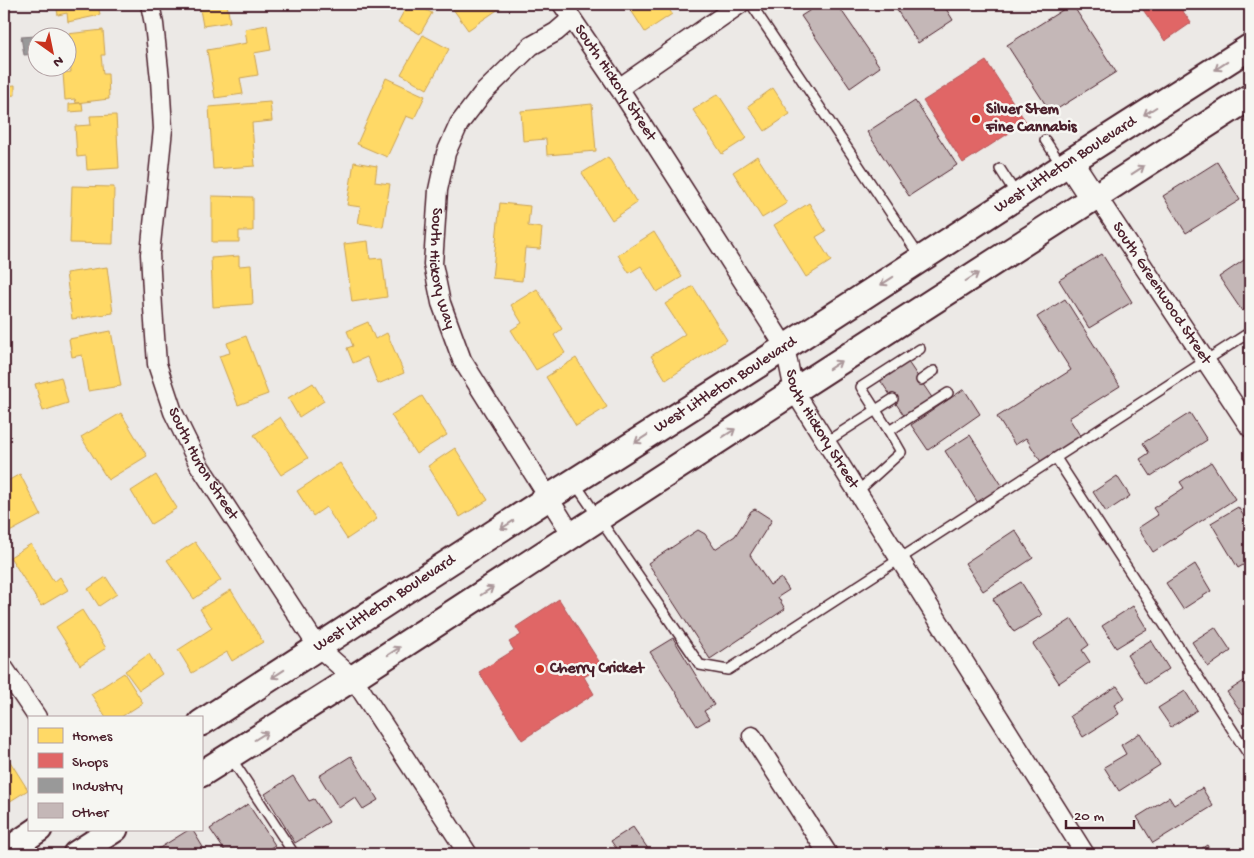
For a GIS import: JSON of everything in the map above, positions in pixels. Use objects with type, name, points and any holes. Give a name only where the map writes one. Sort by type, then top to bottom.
[{"type":"main road","name":"West Littleton Boulevard","points":[[202,722],[1250,46]]},
{"type":"main road","points":[[202,773],[353,678],[794,391],[1250,98]]},
{"type":"main road","points":[[4,853],[38,830]]},
{"type":"main road","points":[[90,851],[113,830]]},
{"type":"street","name":"South Huron Street","points":[[150,4],[160,79],[163,129],[150,254],[157,364],[173,412],[199,466],[318,647],[353,678],[468,854]]},
{"type":"street","name":"South Hickory Street","points":[[562,4],[619,88],[785,347],[794,391],[1085,854]]},
{"type":"street","points":[[619,88],[739,4]]},
{"type":"street","name":"South Hickory Way","points":[[571,19],[556,32],[531,46],[482,94],[459,124],[446,153],[438,190],[433,264],[441,303],[462,360],[572,535]]},
{"type":"street","name":"South Greenwood Street","points":[[1068,163],[1206,361],[1250,428]]},
{"type":"street","points":[[4,668],[36,716]]},
{"type":"street","points":[[752,736],[828,854]]},
{"type":"lane","points":[[751,4],[921,259]]},
{"type":"lane","points":[[1045,140],[1068,163]]},
{"type":"lane","points":[[1000,170],[1017,196]]},
{"type":"lane","points":[[574,482],[700,665],[728,670],[1250,332]]},
{"type":"lane","points":[[857,492],[901,452],[861,387],[920,349]]},
{"type":"lane","points":[[920,380],[934,371]]},
{"type":"lane","points":[[889,431],[948,393]]},
{"type":"lane","points":[[826,442],[893,399]]},
{"type":"lane","points":[[1056,458],[1250,757]]},
{"type":"lane","points":[[230,756],[294,854]]},
{"type":"building: Homes","points":[[56,4],[98,4],[100,15],[68,22],[67,13],[58,15]]},
{"type":"building: Homes","points":[[199,4],[227,4],[230,22],[203,26]]},
{"type":"building: Homes","points":[[408,4],[414,4],[432,13],[420,34],[398,22]]},
{"type":"building: Homes","points":[[461,4],[506,4],[468,30],[453,9]]},
{"type":"building: Homes","points":[[627,4],[666,4],[672,14],[645,32]]},
{"type":"building: Homes","points":[[267,25],[271,50],[254,53],[258,75],[240,78],[243,94],[215,98],[207,50],[247,43],[245,29]]},
{"type":"building: Homes","points":[[103,30],[105,55],[101,55],[103,74],[108,74],[109,99],[76,103],[75,99],[65,100],[63,78],[78,78],[78,33]]},
{"type":"building: Homes","points":[[423,35],[449,49],[427,89],[401,74]]},
{"type":"building: Homes","points":[[386,78],[425,96],[414,119],[406,116],[387,157],[357,144]]},
{"type":"building: Homes","points":[[15,85],[15,95],[4,96],[4,86]]},
{"type":"building: Homes","points":[[773,88],[790,114],[765,131],[748,106]]},
{"type":"building: Homes","points":[[718,94],[747,138],[722,154],[693,110]]},
{"type":"building: Homes","points":[[270,102],[272,121],[252,123],[255,166],[213,169],[209,107]]},
{"type":"building: Homes","points":[[82,103],[83,111],[69,112],[69,104]]},
{"type":"building: Homes","points":[[592,104],[596,151],[547,155],[546,139],[523,141],[521,111]]},
{"type":"building: Homes","points":[[116,115],[119,168],[87,170],[86,156],[77,157],[75,126],[91,125],[90,116]]},
{"type":"building: Homes","points":[[757,156],[787,203],[762,218],[733,172]]},
{"type":"building: Homes","points":[[608,157],[637,203],[612,220],[582,173]]},
{"type":"building: Homes","points":[[354,162],[377,166],[375,182],[390,184],[383,227],[358,223],[361,207],[347,205]]},
{"type":"building: Homes","points":[[72,186],[114,187],[113,244],[70,243]]},
{"type":"building: Homes","points":[[212,196],[253,197],[253,231],[239,231],[239,242],[212,242]]},
{"type":"building: Homes","points":[[500,203],[530,206],[528,226],[542,228],[540,249],[525,248],[522,281],[492,278]]},
{"type":"building: Homes","points":[[809,203],[826,231],[816,237],[831,261],[806,277],[774,225]]},
{"type":"building: Homes","points":[[654,232],[682,277],[657,292],[641,266],[629,273],[618,255]]},
{"type":"building: Homes","points":[[368,241],[370,259],[382,258],[387,297],[352,302],[344,244]]},
{"type":"building: Homes","points":[[239,256],[239,266],[251,265],[253,304],[213,307],[211,258]]},
{"type":"building: Homes","points":[[107,267],[113,313],[72,319],[66,273]]},
{"type":"building: Homes","points":[[693,286],[727,340],[666,380],[651,356],[685,334],[665,304]]},
{"type":"building: Homes","points":[[537,289],[562,329],[554,335],[565,353],[536,370],[511,330],[522,323],[511,305]]},
{"type":"building: Homes","points":[[368,322],[375,339],[387,333],[404,373],[378,384],[367,357],[353,363],[347,348],[353,346],[347,331]]},
{"type":"building: Homes","points":[[111,331],[121,386],[88,391],[82,355],[72,357],[69,339]]},
{"type":"building: Homes","points":[[246,336],[268,394],[238,405],[219,356],[230,353],[227,343]]},
{"type":"building: Homes","points":[[576,358],[607,407],[576,426],[546,377]]},
{"type":"building: Homes","points":[[61,377],[68,403],[43,411],[35,384]]},
{"type":"building: Homes","points":[[313,383],[324,401],[299,417],[288,398]]},
{"type":"building: Homes","points":[[422,396],[447,435],[416,454],[391,415]]},
{"type":"building: Homes","points":[[121,413],[147,456],[108,480],[81,437]]},
{"type":"building: Homes","points":[[280,417],[308,458],[281,475],[254,435]]},
{"type":"building: Homes","points":[[455,448],[488,500],[460,517],[428,466]]},
{"type":"building: Homes","points":[[340,463],[377,519],[347,539],[326,507],[313,516],[297,491]]},
{"type":"building: Homes","points":[[20,474],[41,515],[4,535],[4,483]]},
{"type":"building: Homes","points":[[156,475],[177,508],[151,524],[131,491]]},
{"type":"building: Homes","points":[[195,542],[221,580],[194,599],[167,560]]},
{"type":"building: Homes","points":[[31,544],[54,582],[60,577],[68,590],[41,606],[10,557]]},
{"type":"building: Homes","points":[[106,577],[117,594],[99,606],[88,589]]},
{"type":"building: Homes","points":[[231,590],[263,642],[232,661],[227,652],[192,673],[178,650],[212,628],[200,609]]},
{"type":"building: Homes","points":[[82,610],[106,648],[80,665],[56,627]]},
{"type":"building: Homes","points":[[149,654],[162,674],[139,690],[125,671]]},
{"type":"building: Homes","points":[[124,673],[143,703],[123,716],[105,716],[91,694]]},
{"type":"building: Homes","points":[[4,752],[28,790],[4,805]]},
{"type":"building: Shops","points":[[1139,4],[1178,4],[1191,23],[1165,41]]},
{"type":"building: Shops","points":[[986,61],[1026,122],[963,163],[923,101]]},
{"type":"building: Shops","name":"Cherry Cricket","points":[[559,599],[602,666],[584,677],[594,694],[522,740],[479,672],[514,650],[509,642],[521,635],[516,627]]},
{"type":"building: Industry","points":[[21,37],[28,37],[28,55],[24,55]]},
{"type":"building: Other","points":[[820,4],[837,4],[880,67],[850,88],[801,16]]},
{"type":"building: Other","points":[[893,4],[943,4],[953,20],[918,43]]},
{"type":"building: Other","points":[[1072,4],[1116,72],[1051,113],[1007,45]]},
{"type":"building: Other","points":[[915,101],[957,165],[909,196],[867,132]]},
{"type":"building: Other","points":[[1217,162],[1240,200],[1186,233],[1163,196]]},
{"type":"building: Other","points":[[1102,254],[1132,302],[1089,328],[1059,280]]},
{"type":"building: Other","points":[[1250,256],[1250,306],[1242,311],[1219,277]]},
{"type":"building: Other","points":[[1065,299],[1120,386],[1069,418],[1081,437],[1041,462],[1026,438],[1015,445],[997,417],[1071,370],[1037,317]]},
{"type":"building: Other","points":[[908,362],[933,399],[905,417],[880,380]]},
{"type":"building: Other","points":[[964,389],[980,414],[928,450],[911,425]]},
{"type":"building: Other","points":[[1190,413],[1207,440],[1151,476],[1140,459],[1149,453],[1143,443]]},
{"type":"building: Other","points":[[970,435],[1003,487],[978,503],[945,451]]},
{"type":"building: Other","points":[[1211,462],[1235,499],[1153,552],[1138,528],[1158,515],[1153,508],[1184,488],[1180,482]]},
{"type":"building: Other","points":[[1117,476],[1130,496],[1106,512],[1093,492]]},
{"type":"building: Other","points":[[1238,507],[1245,518],[1250,515],[1250,561],[1238,568],[1211,523]]},
{"type":"building: Other","points":[[755,509],[772,520],[750,555],[770,585],[781,578],[789,590],[778,597],[785,609],[710,659],[648,563],[698,530],[705,534],[715,549],[735,536],[751,511]]},
{"type":"building: Other","points":[[1015,530],[1033,558],[983,591],[965,563]]},
{"type":"building: Other","points":[[1195,564],[1211,591],[1183,609],[1166,583]]},
{"type":"building: Other","points":[[1021,582],[1042,615],[1014,632],[993,599]]},
{"type":"building: Other","points":[[1133,606],[1147,629],[1116,648],[1102,626]]},
{"type":"building: Other","points":[[1072,619],[1089,645],[1082,650],[1090,662],[1059,683],[1033,644]]},
{"type":"building: Other","points":[[1215,627],[1231,651],[1208,667],[1192,642]]},
{"type":"building: Other","points":[[673,638],[714,705],[704,711],[709,719],[697,726],[650,652]]},
{"type":"building: Other","points":[[1151,640],[1169,669],[1145,684],[1127,655]]},
{"type":"building: Other","points":[[1247,679],[1250,685],[1250,709],[1243,714],[1227,692]]},
{"type":"building: Other","points":[[1117,686],[1125,698],[1114,705],[1119,714],[1083,737],[1070,716]]},
{"type":"building: Other","points":[[1185,691],[1197,710],[1171,727],[1158,708]]},
{"type":"building: Other","points":[[1140,733],[1160,765],[1119,791],[1104,767],[1126,754],[1121,745]]},
{"type":"building: Other","points":[[351,756],[378,800],[363,809],[355,797],[339,808],[319,776]]},
{"type":"building: Other","points":[[293,776],[309,801],[314,799],[329,822],[295,843],[265,794]]},
{"type":"building: Other","points":[[1202,788],[1213,806],[1153,843],[1137,817],[1169,797],[1174,805]]},
{"type":"building: Other","points":[[248,804],[275,845],[261,854],[227,854],[210,829]]},
{"type":"building: Other","points":[[633,827],[651,853],[620,854],[611,841]]},
{"type":"building: Other","points":[[188,830],[193,830],[207,854],[150,854]]},
{"type":"building: Other","points":[[1207,845],[1212,854],[1193,854]]},
{"type":"place","name":"Silver Stem Fine Cannabis","points":[[976,119]]},
{"type":"place","name":"Cherry Cricket","points":[[540,669]]}]
